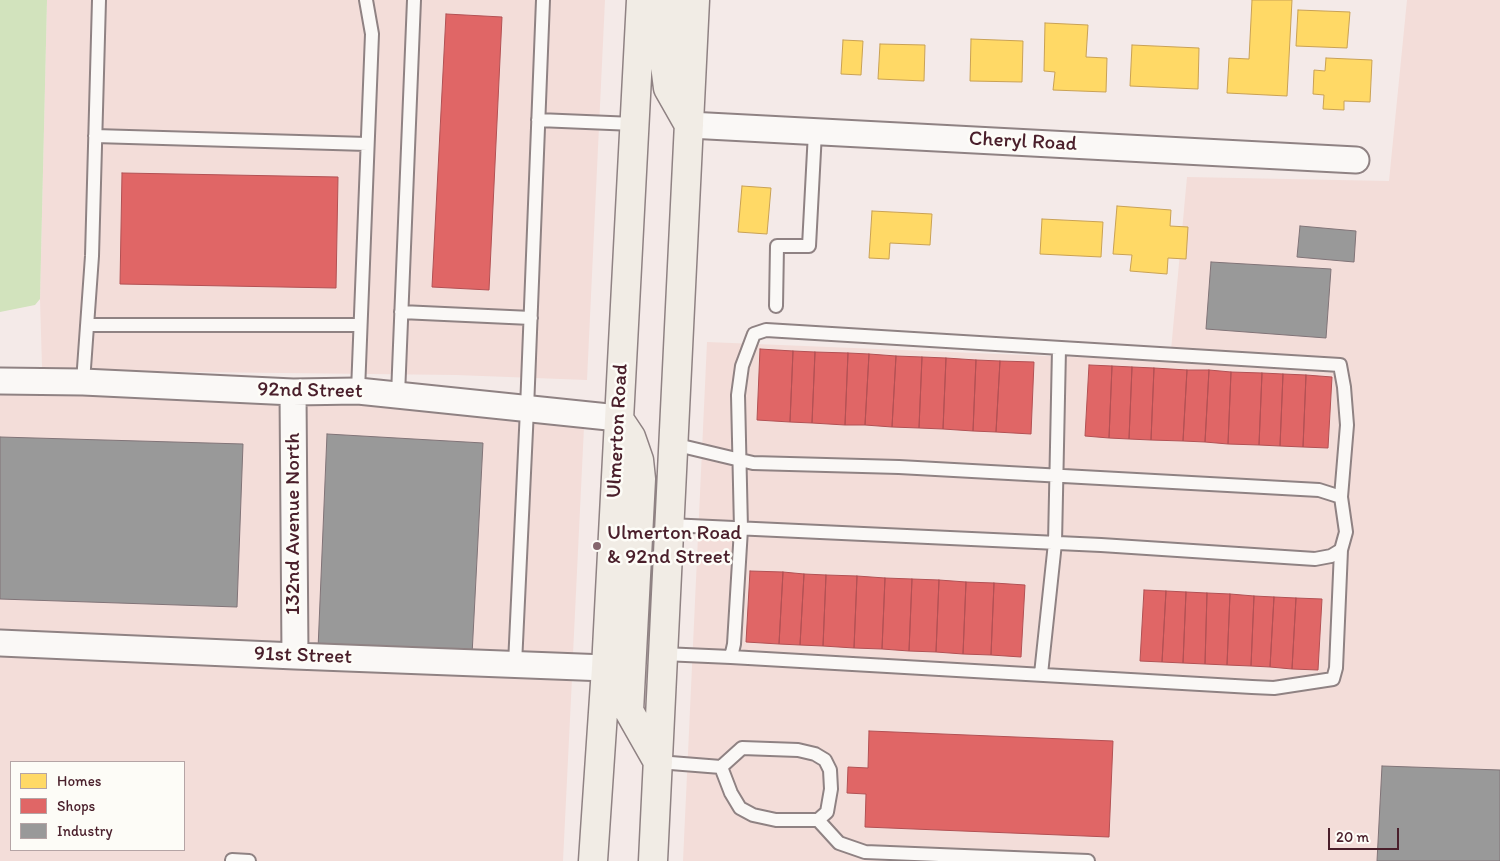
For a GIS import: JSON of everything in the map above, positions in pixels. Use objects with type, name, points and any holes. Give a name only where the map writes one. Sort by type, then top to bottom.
[{"type":"main road","name":"Ulmerton Road","points":[[593,861],[606,668],[641,0]]},
{"type":"main road","points":[[668,0],[665,65],[668,88],[689,125]]},
{"type":"main road","points":[[653,861],[695,0]]},
{"type":"main road","points":[[618,418],[631,437],[639,460],[641,479],[629,711],[658,762]]},
{"type":"street","name":"Cheryl Road","points":[[689,125],[1356,160]]},
{"type":"street","name":"92nd Street","points":[[0,380],[293,392],[358,391],[618,418]]},
{"type":"street","name":"132nd Avenue North","points":[[293,392],[295,656]]},
{"type":"street","name":"91st Street","points":[[0,642],[606,668]]},
{"type":"lane","points":[[83,382],[92,256],[99,0]]},
{"type":"lane","points":[[358,391],[359,325],[372,34],[366,0]]},
{"type":"lane","points":[[398,395],[414,0]]},
{"type":"lane","points":[[515,664],[528,409],[543,0]]},
{"type":"lane","points":[[538,120],[634,124]]},
{"type":"lane","points":[[776,306],[777,246],[809,246],[816,132]]},
{"type":"lane","points":[[95,136],[367,144]]},
{"type":"lane","points":[[401,312],[531,318]]},
{"type":"lane","points":[[87,325],[359,325]]},
{"type":"lane","points":[[663,654],[1274,688],[1332,679],[1336,668],[1341,550],[1346,532],[1341,498],[1347,425],[1340,365],[766,330],[754,334],[742,366],[738,395],[741,529],[734,644],[731,657]]},
{"type":"lane","points":[[1041,674],[1055,544],[1059,349]]},
{"type":"lane","points":[[674,444],[753,463],[899,467],[1319,490],[1341,498]]},
{"type":"lane","points":[[669,526],[1055,544],[1315,559],[1331,556],[1341,550]]},
{"type":"lane","points":[[658,762],[721,766],[742,748],[798,750],[815,754],[825,760],[830,770],[832,789],[827,812],[818,820],[776,820],[753,815],[740,808],[731,793],[721,766]]},
{"type":"lane","points":[[818,820],[839,843],[865,852],[1088,861]]},
{"type":"lane","points":[[232,860],[249,861]]},
{"type":"shaded area","points":[[47,0],[605,0],[587,380],[456,375],[109,371],[42,367],[40,299]]},
{"type":"shaded area","points":[[1407,0],[1500,0],[1500,861],[683,861],[707,342],[1170,361],[1187,177],[1389,181]]},
{"type":"shaded area","points":[[0,393],[82,394],[280,404],[282,643],[0,630]]},
{"type":"shaded area","points":[[357,403],[584,427],[573,654],[309,644],[307,404]]},
{"type":"shaded area","points":[[0,655],[281,668],[572,678],[563,861],[0,861]]},
{"type":"green space","points":[[0,0],[47,0],[40,299],[35,305],[0,312]]},
{"type":"building: Homes","points":[[1252,0],[1292,0],[1287,96],[1227,93],[1229,58],[1249,59]]},
{"type":"building: Homes","points":[[1298,10],[1350,12],[1347,48],[1296,46]]},
{"type":"building: Homes","points":[[1045,23],[1088,25],[1086,57],[1107,58],[1106,92],[1053,90],[1055,72],[1044,71]]},
{"type":"building: Homes","points":[[971,39],[1023,41],[1022,82],[970,81]]},
{"type":"building: Homes","points":[[843,40],[863,41],[861,75],[841,74]]},
{"type":"building: Homes","points":[[880,44],[925,45],[924,81],[878,79]]},
{"type":"building: Homes","points":[[1132,45],[1199,48],[1198,89],[1130,86]]},
{"type":"building: Homes","points":[[1326,58],[1372,60],[1370,102],[1344,101],[1344,110],[1323,109],[1324,95],[1313,94],[1314,70],[1325,71]]},
{"type":"building: Homes","points":[[742,186],[771,188],[767,234],[738,232]]},
{"type":"building: Homes","points":[[1117,206],[1171,210],[1170,226],[1188,227],[1186,259],[1168,258],[1167,274],[1130,271],[1132,255],[1113,254]]},
{"type":"building: Homes","points":[[872,211],[932,214],[930,245],[890,243],[889,259],[869,258]]},
{"type":"building: Homes","points":[[1042,219],[1103,222],[1101,257],[1040,254]]},
{"type":"building: Shops","points":[[446,14],[502,17],[489,290],[432,287]]},
{"type":"building: Shops","points":[[122,173],[338,177],[336,288],[120,284]]},
{"type":"building: Shops","points":[[760,349],[793,351],[790,422],[757,420]]},
{"type":"building: Shops","points":[[793,351],[815,352],[812,423],[790,422]]},
{"type":"building: Shops","points":[[815,352],[848,353],[845,425],[812,423]]},
{"type":"building: Shops","points":[[848,353],[869,354],[865,425],[845,425]]},
{"type":"building: Shops","points":[[869,354],[896,356],[892,427],[865,425]]},
{"type":"building: Shops","points":[[896,356],[922,357],[919,428],[892,427]]},
{"type":"building: Shops","points":[[922,357],[946,358],[943,429],[919,428]]},
{"type":"building: Shops","points":[[946,358],[976,360],[973,431],[943,429]]},
{"type":"building: Shops","points":[[976,360],[1000,361],[996,432],[973,431]]},
{"type":"building: Shops","points":[[1000,361],[1034,362],[1031,434],[996,432]]},
{"type":"building: Shops","points":[[1089,365],[1112,366],[1109,438],[1085,436]]},
{"type":"building: Shops","points":[[1112,366],[1132,367],[1129,439],[1109,438]]},
{"type":"building: Shops","points":[[1132,367],[1154,368],[1151,440],[1129,439]]},
{"type":"building: Shops","points":[[1154,368],[1187,370],[1183,441],[1151,440]]},
{"type":"building: Shops","points":[[1187,370],[1209,370],[1205,442],[1183,441]]},
{"type":"building: Shops","points":[[1209,370],[1231,372],[1228,444],[1205,442]]},
{"type":"building: Shops","points":[[1231,372],[1262,373],[1259,445],[1228,444]]},
{"type":"building: Shops","points":[[1262,373],[1283,374],[1280,446],[1259,445]]},
{"type":"building: Shops","points":[[1283,374],[1306,375],[1303,447],[1280,446]]},
{"type":"building: Shops","points":[[1306,375],[1332,377],[1328,448],[1303,447]]},
{"type":"building: Shops","points":[[750,571],[783,572],[779,644],[746,642]]},
{"type":"building: Shops","points":[[783,572],[804,574],[800,645],[779,644]]},
{"type":"building: Shops","points":[[804,574],[826,575],[823,646],[800,645]]},
{"type":"building: Shops","points":[[826,575],[857,576],[854,648],[823,646]]},
{"type":"building: Shops","points":[[857,576],[885,578],[882,649],[854,648]]},
{"type":"building: Shops","points":[[885,578],[912,579],[909,651],[882,649]]},
{"type":"building: Shops","points":[[912,579],[939,580],[936,652],[909,651]]},
{"type":"building: Shops","points":[[939,580],[966,582],[963,654],[936,652]]},
{"type":"building: Shops","points":[[966,582],[994,583],[991,655],[963,654]]},
{"type":"building: Shops","points":[[994,583],[1025,585],[1021,657],[991,655]]},
{"type":"building: Shops","points":[[1144,590],[1166,591],[1162,662],[1140,661]]},
{"type":"building: Shops","points":[[1166,591],[1186,592],[1183,663],[1162,662]]},
{"type":"building: Shops","points":[[1186,592],[1207,593],[1205,664],[1183,663]]},
{"type":"building: Shops","points":[[1207,593],[1230,594],[1227,665],[1205,664]]},
{"type":"building: Shops","points":[[1230,594],[1254,596],[1251,666],[1227,665]]},
{"type":"building: Shops","points":[[1254,596],[1274,597],[1270,667],[1251,666]]},
{"type":"building: Shops","points":[[1274,597],[1296,598],[1292,669],[1270,667]]},
{"type":"building: Shops","points":[[1296,598],[1322,599],[1318,670],[1292,669]]},
{"type":"building: Shops","points":[[869,731],[1113,741],[1109,837],[865,827],[866,794],[847,793],[848,767],[868,768]]},
{"type":"building: Industry","points":[[1300,226],[1356,231],[1354,262],[1297,257]]},
{"type":"building: Industry","points":[[1211,262],[1331,269],[1326,338],[1206,329]]},
{"type":"building: Industry","points":[[327,434],[483,443],[472,655],[318,649]]},
{"type":"building: Industry","points":[[0,437],[243,444],[237,607],[0,599]]},
{"type":"building: Industry","points":[[1382,766],[1500,770],[1500,861],[1377,861]]},
{"type":"place","name":"Ulmerton Road & 92nd Street","points":[[597,546]]}]
